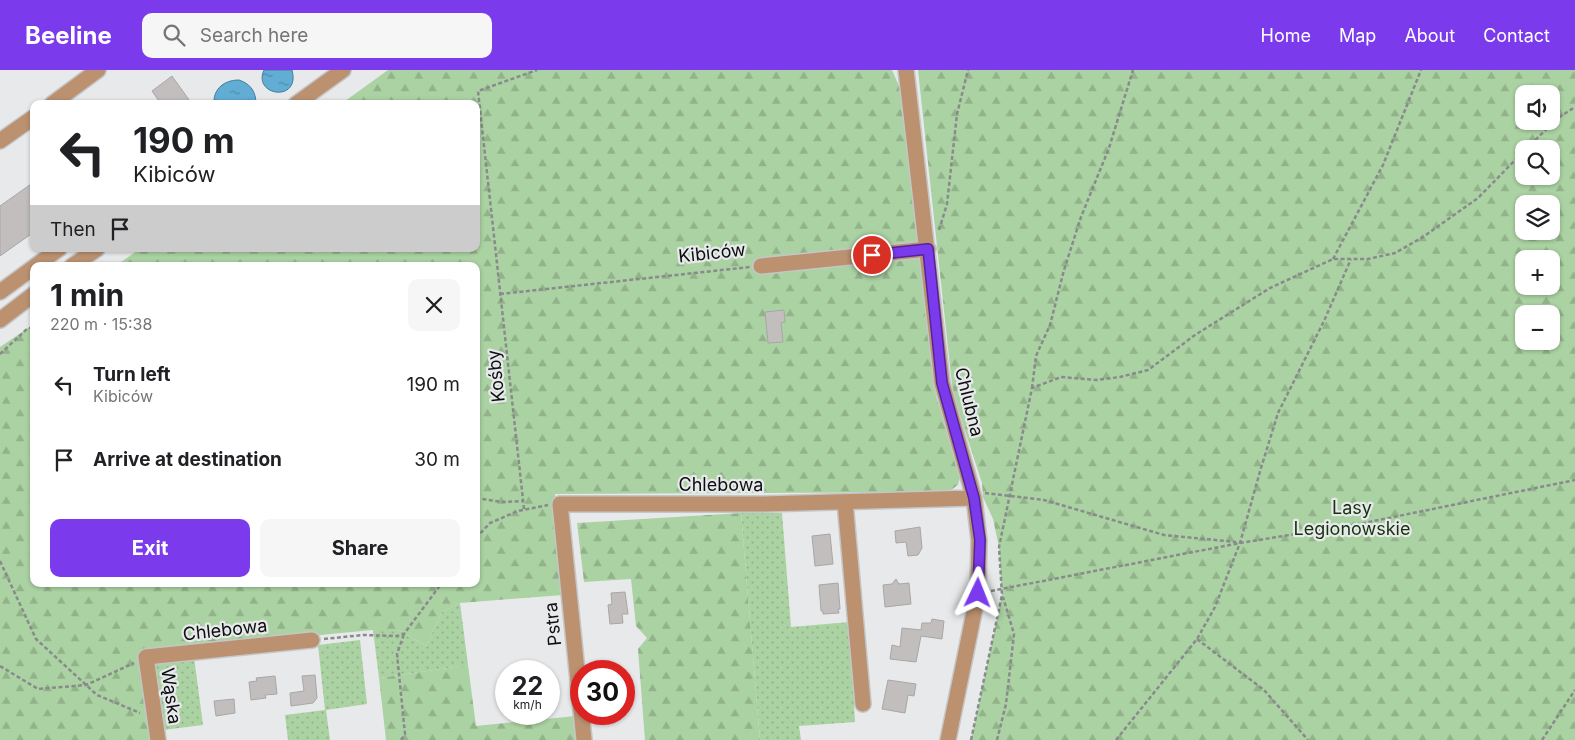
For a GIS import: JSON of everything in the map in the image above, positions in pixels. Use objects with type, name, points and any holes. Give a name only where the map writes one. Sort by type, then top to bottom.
[{"type":"street","points":[[57,100],[98,70]]},
{"type":"street","points":[[302,100],[343,70]]},
{"type":"street","name":"Chlubna","points":[[906,70],[942,383],[973,495],[980,540],[978,593],[948,740]]},
{"type":"street","points":[[0,141],[30,120]]},
{"type":"street","name":"Kibiców","points":[[761,266],[928,249]]},
{"type":"street","points":[[41,262],[55,252]]},
{"type":"street","points":[[78,262],[92,252]]},
{"type":"street","points":[[0,292],[30,270]]},
{"type":"street","points":[[0,320],[30,297]]},
{"type":"street","name":"Chlebowa","points":[[560,504],[764,504],[973,495]]},
{"type":"street","points":[[845,502],[863,704]]},
{"type":"street","name":"Pstra","points":[[560,504],[584,740]]},
{"type":"street","name":"Chlebowa","points":[[146,657],[312,640]]},
{"type":"street","name":"Wąska","points":[[146,657],[158,740]]},
{"type":"path","name":"Kośby","points":[[479,100],[478,91],[536,70]]},
{"type":"path","points":[[938,235],[947,204],[957,114],[968,70]]},
{"type":"path","points":[[971,740],[1002,594],[999,548],[1032,388],[1036,356],[1050,325],[1075,235],[1109,148],[1133,70]]},
{"type":"path","points":[[1333,260],[1383,165],[1421,70]]},
{"type":"path","points":[[1535,140],[1558,118],[1575,107]]},
{"type":"path","name":"Kośby","points":[[480,109],[524,509]]},
{"type":"path","points":[[1032,388],[1061,377],[1096,380],[1120,377],[1148,370],[1195,334],[1270,288],[1333,260],[1368,259],[1395,253],[1424,237],[1478,198],[1515,160]]},
{"type":"path","points":[[1116,740],[1197,638],[1215,607],[1240,542],[1260,468],[1278,414],[1324,321],[1351,259]]},
{"type":"path","name":"Kibiców","points":[[500,294],[761,266]]},
{"type":"path","points":[[0,354],[30,329]]},
{"type":"path","points":[[978,593],[1240,542],[1364,523],[1575,480]]},
{"type":"path","points":[[973,495],[1010,495],[1044,500],[1164,535],[1240,542]]},
{"type":"path","points":[[480,499],[502,502],[523,501]]},
{"type":"path","points":[[480,534],[490,523],[524,509],[560,504]]},
{"type":"path","points":[[0,561],[36,639],[97,695],[154,718]]},
{"type":"path","points":[[401,740],[405,734],[397,654],[404,634],[439,587]]},
{"type":"path","points":[[997,740],[1006,704],[1014,634],[1002,594]]},
{"type":"path","points":[[312,640],[363,635],[397,636],[404,634]]},
{"type":"path","points":[[1197,638],[1264,690],[1308,740]]},
{"type":"path","points":[[0,666],[38,689],[86,685],[146,657]]},
{"type":"path","points":[[1542,740],[1575,690]]},
{"type":"green space","points":[[388,70],[892,70],[902,93],[936,396],[957,462],[960,477],[958,485],[948,492],[555,494],[563,595],[460,603],[442,612],[426,646],[399,630],[373,630],[142,652],[155,740],[0,740],[0,347],[30,327],[30,587],[480,587],[480,262],[121,262],[136,252],[480,252],[480,100],[347,100]]},
{"type":"green space","name":"Lasy Legionowskie","points":[[918,70],[1575,70],[1575,740],[971,740],[1002,595],[999,547],[993,519],[983,497],[982,483],[953,394]]},
{"type":"green space","points":[[741,513],[782,513],[791,627],[850,622],[857,701],[854,706],[855,722],[799,726],[801,740],[760,740]]},
{"type":"green space","points":[[741,513],[760,740],[645,740],[638,649],[647,638],[636,626],[631,579],[584,582],[577,523]]},
{"type":"green space","points":[[460,603],[468,665],[379,678],[373,630],[399,630],[426,646],[442,612]]},
{"type":"green space","points":[[360,640],[367,704],[326,710],[330,740],[288,740],[285,715],[325,710],[318,645]]},
{"type":"green space","points":[[194,657],[203,725],[163,730],[152,661]]},
{"type":"green space","points":[[468,665],[476,726],[495,724],[560,725],[560,718],[570,717],[570,725],[577,725],[579,740],[386,740],[379,678]]},
{"type":"water","points":[[264,70],[292,70],[293,81],[290,88],[277,92],[270,90],[265,86],[262,79]]},
{"type":"water","points":[[234,80],[247,84],[252,89],[256,100],[214,100],[220,86]]},
{"type":"building","points":[[172,76],[189,100],[158,100],[152,91]]},
{"type":"building","points":[[30,185],[30,235],[0,256],[0,206]]},
{"type":"building","points":[[784,310],[785,322],[781,323],[783,342],[768,343],[765,312]]},
{"type":"building","points":[[920,527],[922,548],[918,555],[908,556],[906,542],[896,543],[895,531]]},
{"type":"building","points":[[830,534],[833,564],[815,566],[812,536]]},
{"type":"building","points":[[896,579],[899,584],[909,583],[911,604],[885,607],[883,585],[892,584]]},
{"type":"building","points":[[838,583],[839,613],[823,614],[823,611],[821,611],[819,585]]},
{"type":"building","points":[[625,592],[628,614],[622,614],[623,623],[610,624],[608,605],[612,604],[611,593]]},
{"type":"building","points":[[932,619],[944,621],[942,639],[921,636],[916,662],[890,659],[892,645],[900,647],[902,628],[921,630],[922,623],[931,623]]},
{"type":"building","points":[[315,675],[317,698],[313,703],[291,706],[290,693],[304,691],[302,676]]},
{"type":"building","points":[[275,676],[277,694],[265,695],[266,698],[251,700],[249,682],[257,681],[256,678]]},
{"type":"building","points":[[888,680],[916,684],[914,696],[908,695],[905,713],[882,709]]},
{"type":"building","points":[[234,699],[235,713],[216,716],[214,701]]},
{"type":"route","points":[[872,255],[928,249],[928,264],[942,383],[974,498],[980,540],[978,593]]}]
